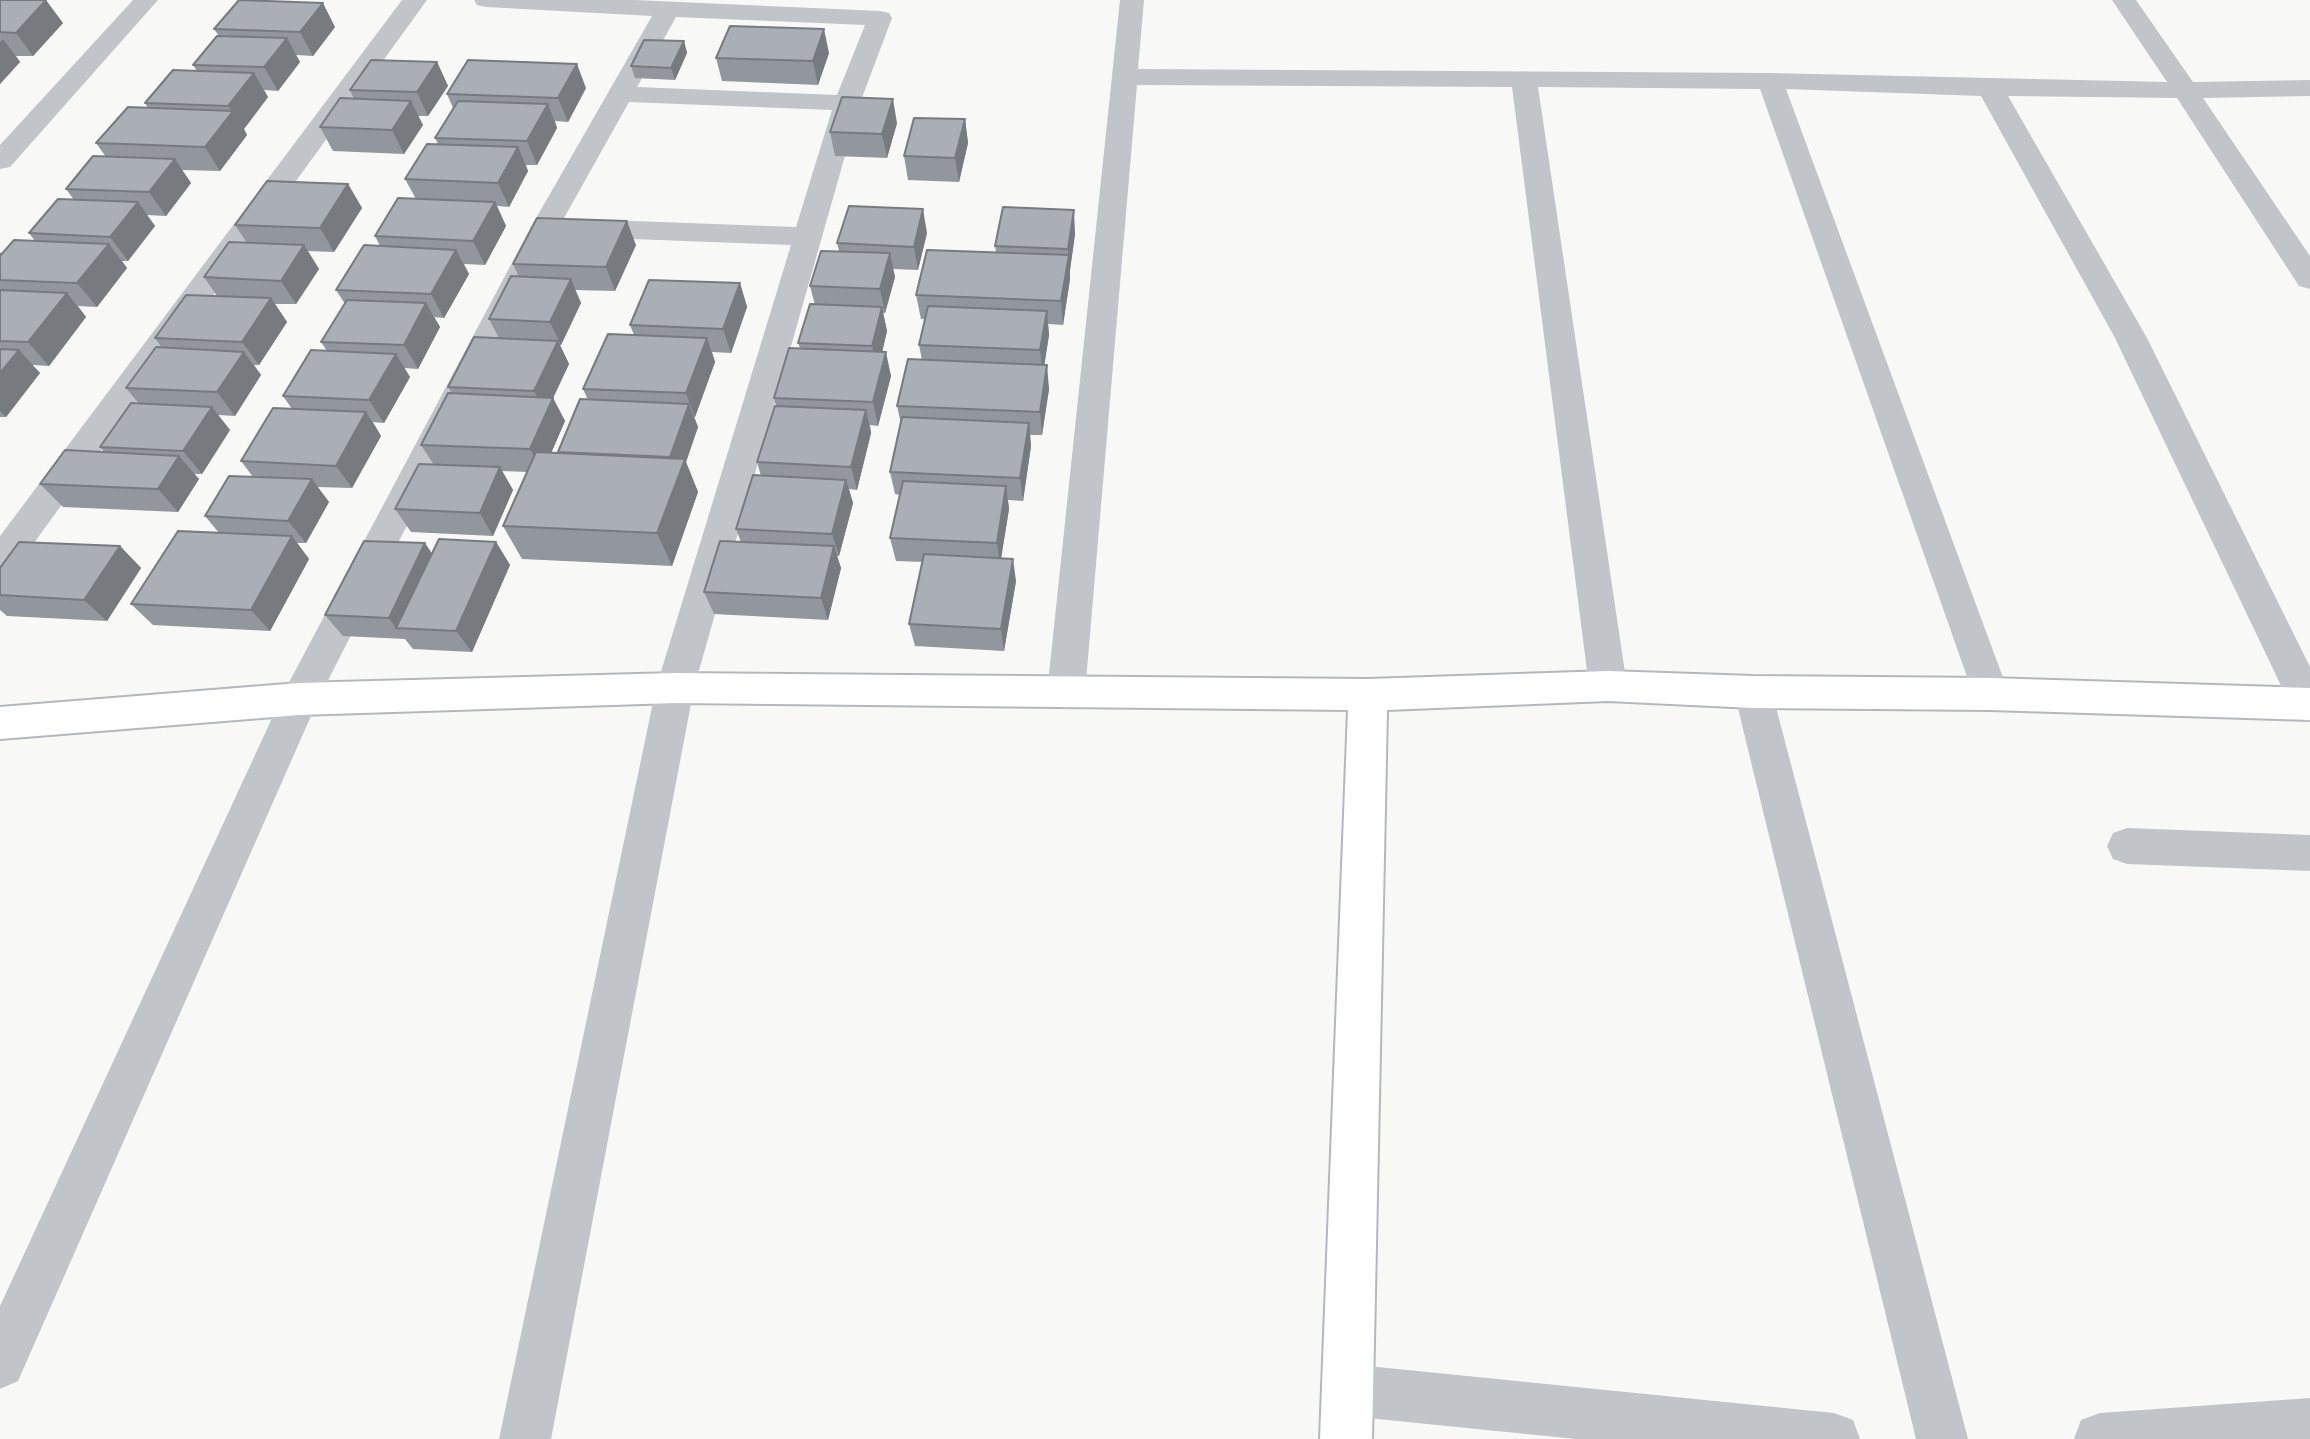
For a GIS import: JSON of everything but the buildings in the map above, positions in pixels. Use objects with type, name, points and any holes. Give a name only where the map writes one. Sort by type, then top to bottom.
[{"type":"street","points":[[0,161],[146,0]]},
{"type":"street","points":[[0,562],[415,0]]},
{"type":"street","points":[[486,0],[880,18],[847,103],[675,688],[524,1439]]},
{"type":"street","points":[[1066,693],[1132,0]]},
{"type":"street","points":[[2124,0],[2310,279]]},
{"type":"street","points":[[0,1363],[299,699],[545,227],[668,9]]},
{"type":"street","points":[[1125,77],[1770,81],[1990,88],[2185,90],[2310,88]]},
{"type":"street","points":[[1524,79],[1608,686]]},
{"type":"street","points":[[1770,81],[1990,694]]},
{"type":"street","points":[[0,723],[299,699],[675,688],[1368,695],[1608,686],[1753,692],[1990,694],[2310,705],[2131,338],[1990,88]]},
{"type":"street","points":[[621,94],[847,103]]},
{"type":"street","points":[[545,227],[809,237]]},
{"type":"street","points":[[1753,692],[1942,1439]]},
{"type":"street","points":[[1368,695],[1347,1415],[1834,1439]]},
{"type":"street","points":[[2127,845],[2310,853]]},
{"type":"street","points":[[2100,1439],[2310,1424]]}]
